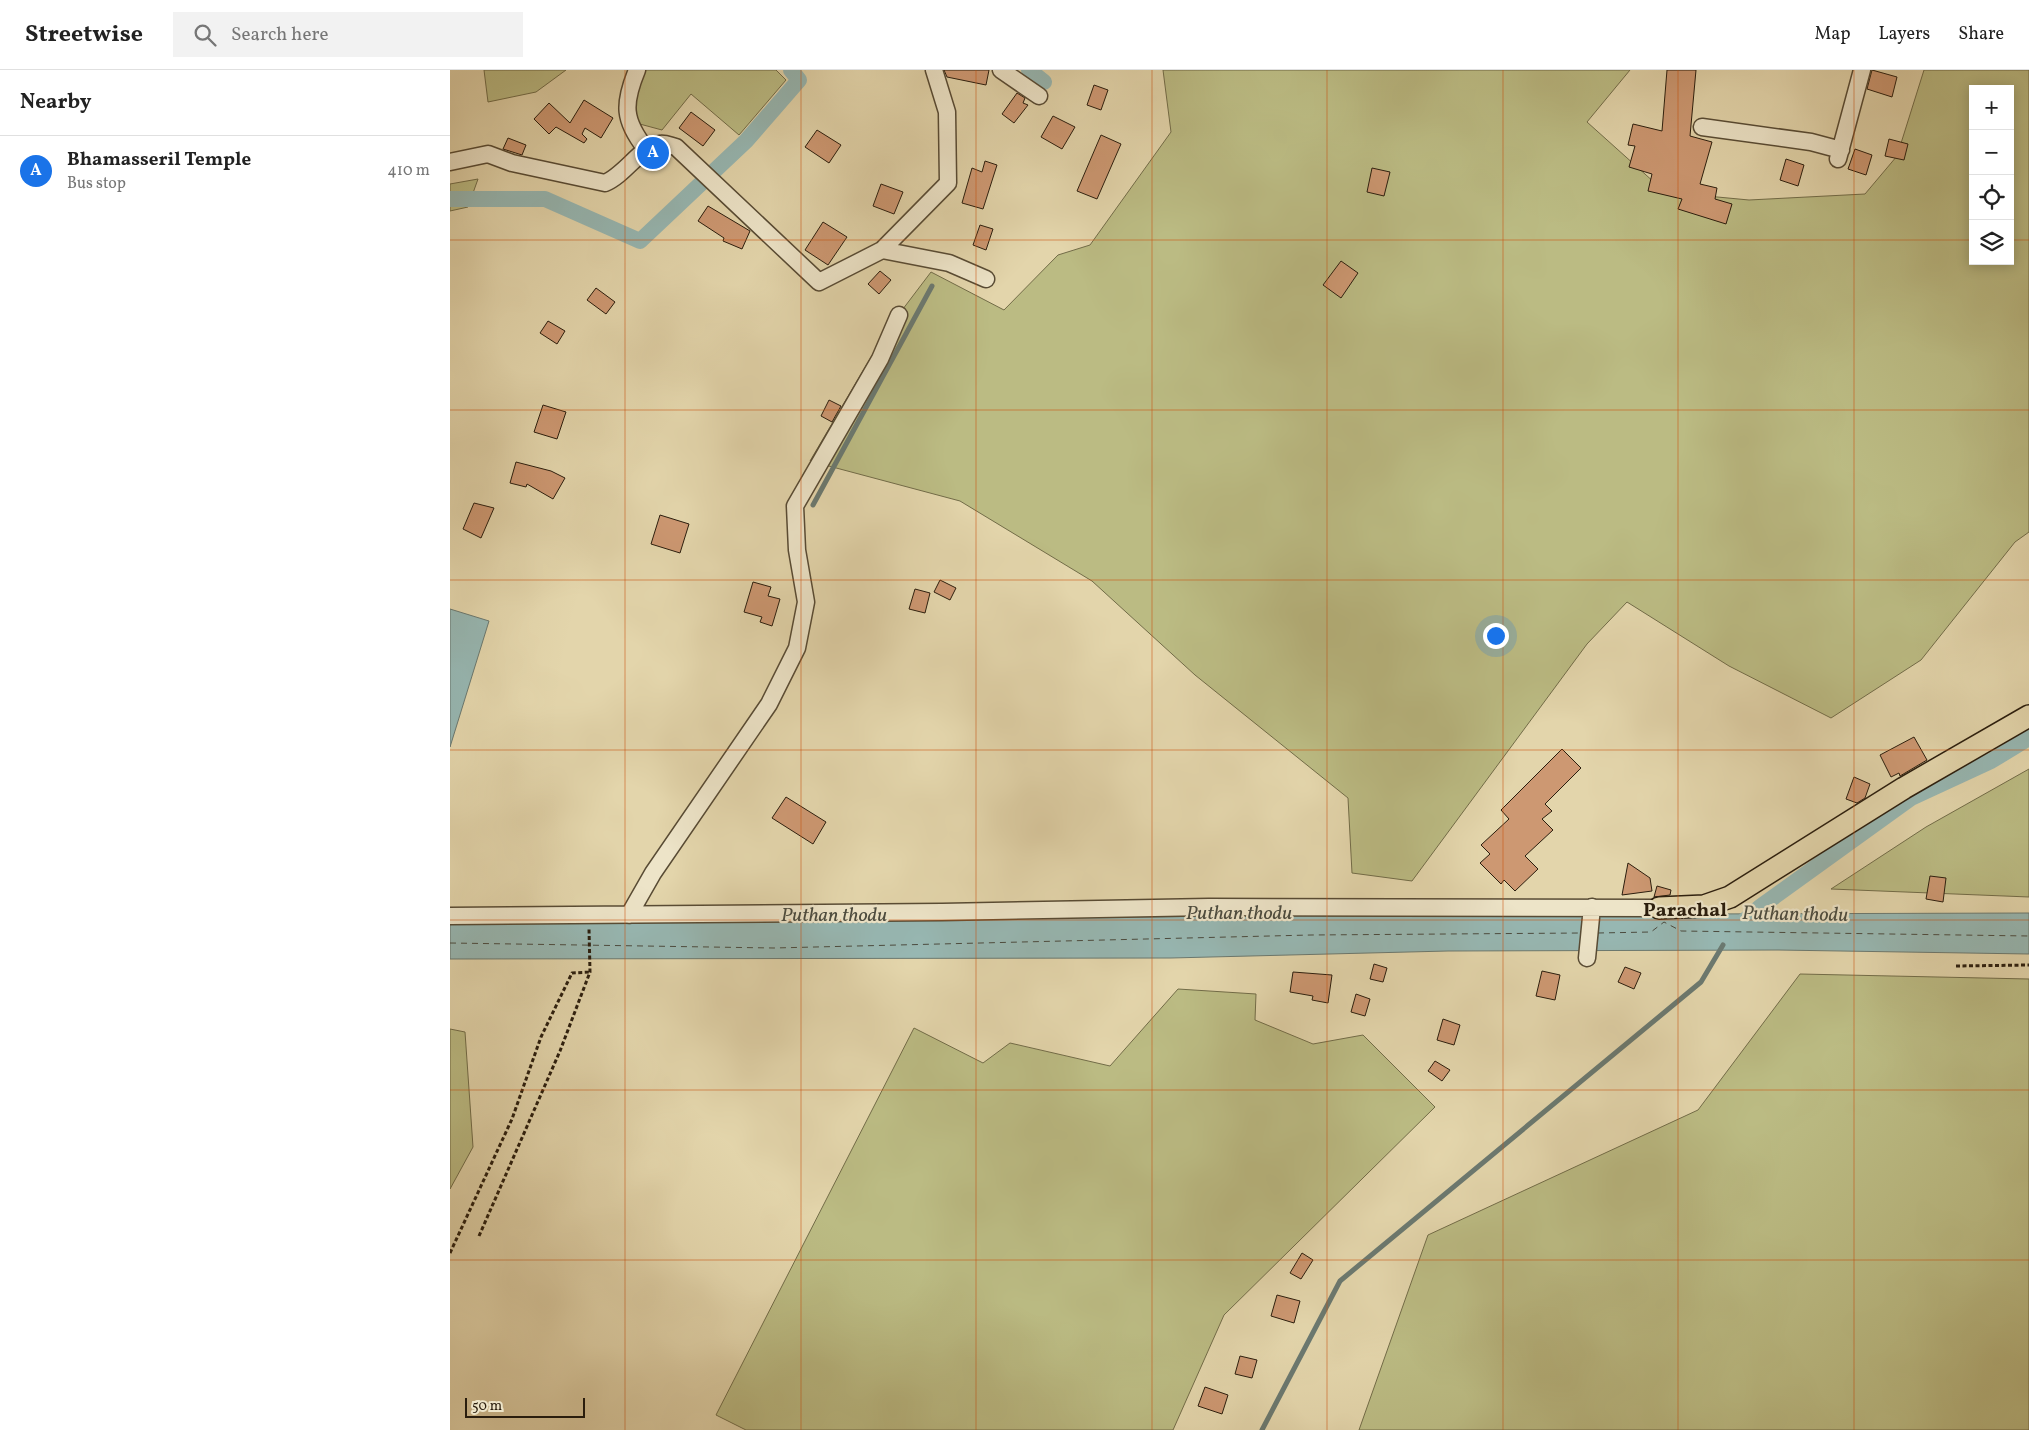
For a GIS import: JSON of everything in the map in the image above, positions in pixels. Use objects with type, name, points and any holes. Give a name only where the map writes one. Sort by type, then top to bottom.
[{"type":"main road","points":[[1659,908],[1704,906],[1730,897],[1904,788],[2029,716]]},
{"type":"street","points":[[637,70],[630,86],[625,109],[633,130],[646,149]]},
{"type":"street","points":[[450,162],[488,154],[512,163],[605,184],[617,178],[646,149],[661,144],[676,147],[819,282],[882,250],[948,184],[947,112],[934,70]]},
{"type":"street","points":[[1001,70],[1039,96]]},
{"type":"street","points":[[1702,127],[1811,142],[1839,154],[1862,70]]},
{"type":"street","points":[[882,250],[950,263],[986,279]]},
{"type":"street","points":[[629,915],[653,872],[769,704],[797,648],[806,602],[797,550],[795,506],[880,359],[899,315]]},
{"type":"street","points":[[450,916],[1209,907],[1353,909],[1659,908]]},
{"type":"street","points":[[1587,958],[1592,907]]},
{"type":"path","points":[[479,1236],[560,1050],[590,972],[589,915]]},
{"type":"path","points":[[1956,966],[2029,966]]},
{"type":"path","points":[[450,1253],[512,1119],[541,1037],[572,973],[590,972]]},
{"type":"green space","points":[[484,70],[566,70],[536,92],[488,102]]},
{"type":"green space","points":[[645,70],[776,70],[786,80],[739,135],[691,94],[662,130],[636,123],[633,97]]},
{"type":"green space","points":[[1163,70],[1630,70],[1587,122],[1665,192],[1749,200],[1865,194],[1897,156],[1924,70],[2029,70],[2029,532],[2015,542],[1921,660],[1831,718],[1729,666],[1627,602],[1587,644],[1412,881],[1352,873],[1348,798],[1195,675],[1092,581],[960,501],[810,461],[887,330],[931,272],[1004,310],[1058,255],[1090,245],[1171,132]]},
{"type":"green space","points":[[478,179],[468,207],[450,211],[450,184]]},
{"type":"green space","points":[[2029,769],[2029,897],[1831,889],[1926,827]]},
{"type":"green space","points":[[1800,974],[2029,979],[2029,1430],[1359,1430],[1428,1235],[1698,1110]]},
{"type":"green space","points":[[1178,989],[1256,994],[1255,1020],[1313,1044],[1363,1035],[1435,1107],[1224,1315],[1173,1430],[746,1430],[716,1415],[914,1028],[983,1063],[1010,1043],[1110,1066]]},
{"type":"green space","points":[[450,1029],[465,1032],[473,1147],[450,1189]]},
{"type":"water","points":[[450,609],[489,621],[450,747]]},
{"type":"water","name":"Puthan thodu","points":[[2029,913],[2029,954],[1778,950],[1448,951],[1171,958],[450,959],[450,921]]},
{"type":"building","points":[[944,70],[989,70],[986,85],[947,77]]},
{"type":"building","points":[[1667,70],[1696,70],[1690,136],[1712,142],[1700,184],[1717,188],[1715,199],[1732,204],[1726,224],[1678,209],[1682,199],[1648,191],[1652,174],[1629,167],[1635,146],[1628,145],[1633,124],[1662,131]]},
{"type":"building","points":[[1872,70],[1897,77],[1892,97],[1867,89]]},
{"type":"building","points":[[1094,85],[1108,90],[1101,110],[1087,105]]},
{"type":"building","points":[[1017,93],[1025,98],[1023,103],[1028,105],[1014,123],[1002,114]]},
{"type":"building","points":[[584,100],[613,118],[601,138],[585,128],[582,134],[587,139],[584,143],[556,127],[549,134],[534,119],[549,103],[570,123]]},
{"type":"building","points":[[691,112],[715,130],[703,146],[679,128]]},
{"type":"building","points":[[1053,116],[1075,127],[1062,149],[1041,137]]},
{"type":"building","points":[[817,130],[841,145],[829,163],[805,147]]},
{"type":"building","points":[[1101,135],[1121,144],[1097,199],[1077,191]]},
{"type":"building","points":[[508,138],[526,145],[522,155],[503,149]]},
{"type":"building","points":[[1889,139],[1908,144],[1904,160],[1885,156]]},
{"type":"building","points":[[1855,149],[1872,155],[1866,175],[1848,169]]},
{"type":"building","points":[[1786,159],[1804,165],[1798,186],[1780,180]]},
{"type":"building","points":[[985,161],[997,165],[983,209],[962,203],[972,168],[982,172]]},
{"type":"building","points":[[1372,168],[1390,172],[1384,196],[1367,192]]},
{"type":"building","points":[[881,184],[903,192],[894,214],[873,206]]},
{"type":"building","points":[[708,206],[750,231],[742,249],[723,241],[724,238],[698,221]]},
{"type":"building","points":[[823,222],[847,237],[828,265],[805,250]]},
{"type":"building","points":[[980,225],[993,229],[986,250],[973,245]]},
{"type":"building","points":[[1341,261],[1358,273],[1341,298],[1323,285]]},
{"type":"building","points":[[880,271],[891,280],[879,294],[868,284]]},
{"type":"building","points":[[596,288],[615,302],[606,314],[587,300]]},
{"type":"building","points":[[548,321],[565,331],[557,344],[540,333]]},
{"type":"building","points":[[829,400],[841,406],[832,422],[821,416]]},
{"type":"building","points":[[543,405],[566,412],[557,439],[534,432]]},
{"type":"building","points":[[516,462],[551,471],[565,478],[553,499],[527,484],[526,487],[510,483]]},
{"type":"building","points":[[474,503],[494,508],[481,538],[463,529]]},
{"type":"building","points":[[660,515],[689,524],[680,553],[651,544]]},
{"type":"building","points":[[940,580],[956,588],[950,600],[934,592]]},
{"type":"building","points":[[753,582],[771,587],[768,596],[780,599],[772,626],[760,622],[762,617],[744,612]]},
{"type":"building","points":[[915,589],[930,593],[925,613],[909,609]]},
{"type":"building","points":[[1914,737],[1927,760],[1900,776],[1899,773],[1891,777],[1880,755]]},
{"type":"building","points":[[1562,749],[1581,768],[1545,804],[1552,811],[1542,819],[1553,830],[1525,856],[1538,869],[1515,891],[1504,880],[1501,884],[1480,863],[1490,854],[1481,845],[1509,819],[1501,810]]},
{"type":"building","points":[[1854,777],[1870,784],[1865,798],[1857,803],[1846,799]]},
{"type":"building","points":[[786,797],[826,822],[813,844],[772,818]]},
{"type":"building","points":[[1628,863],[1650,878],[1652,891],[1622,895]]},
{"type":"building","points":[[1930,876],[1946,878],[1943,902],[1926,899]]},
{"type":"building","points":[[1657,886],[1671,890],[1670,895],[1654,897]]},
{"type":"building","points":[[1374,964],[1387,968],[1383,982],[1370,979]]},
{"type":"building","points":[[1625,967],[1641,973],[1634,989],[1618,982]]},
{"type":"building","points":[[1542,971],[1560,975],[1555,1000],[1536,996]]},
{"type":"building","points":[[1293,972],[1332,975],[1328,1003],[1312,1000],[1313,996],[1290,992]]},
{"type":"building","points":[[1356,994],[1370,999],[1365,1016],[1351,1012]]},
{"type":"building","points":[[1443,1019],[1460,1025],[1454,1045],[1437,1040]]},
{"type":"building","points":[[1435,1061],[1450,1070],[1442,1081],[1428,1071]]},
{"type":"building","points":[[1302,1253],[1313,1260],[1301,1279],[1290,1273]]},
{"type":"building","points":[[1277,1295],[1300,1301],[1294,1323],[1271,1316]]},
{"type":"building","points":[[1240,1356],[1257,1360],[1252,1378],[1235,1374]]},
{"type":"building","points":[[1205,1387],[1228,1395],[1222,1414],[1198,1406]]},
{"type":"waterway","points":[[450,199],[545,199],[640,241],[746,141],[799,80],[791,70]]},
{"type":"waterway","points":[[1029,70],[1044,82]]},
{"type":"waterway","points":[[813,505],[932,286]]},
{"type":"waterway","name":"Puthan thodu","points":[[1735,929],[1760,907],[1911,798],[1991,761],[2029,738]]},
{"type":"waterway","points":[[1262,1430],[1340,1281],[1701,982],[1723,945]]},
{"type":"ferry route","points":[[1598,933],[1651,932],[1664,922],[1681,931],[2029,936]]},
{"type":"ferry route","points":[[450,943],[774,948],[1311,935],[1582,933]]},
{"type":"place","name":"Bhamasseril Temple","points":[[653,153]]},
{"type":"district","name":"Parachal","points":[[1685,911]]}]
